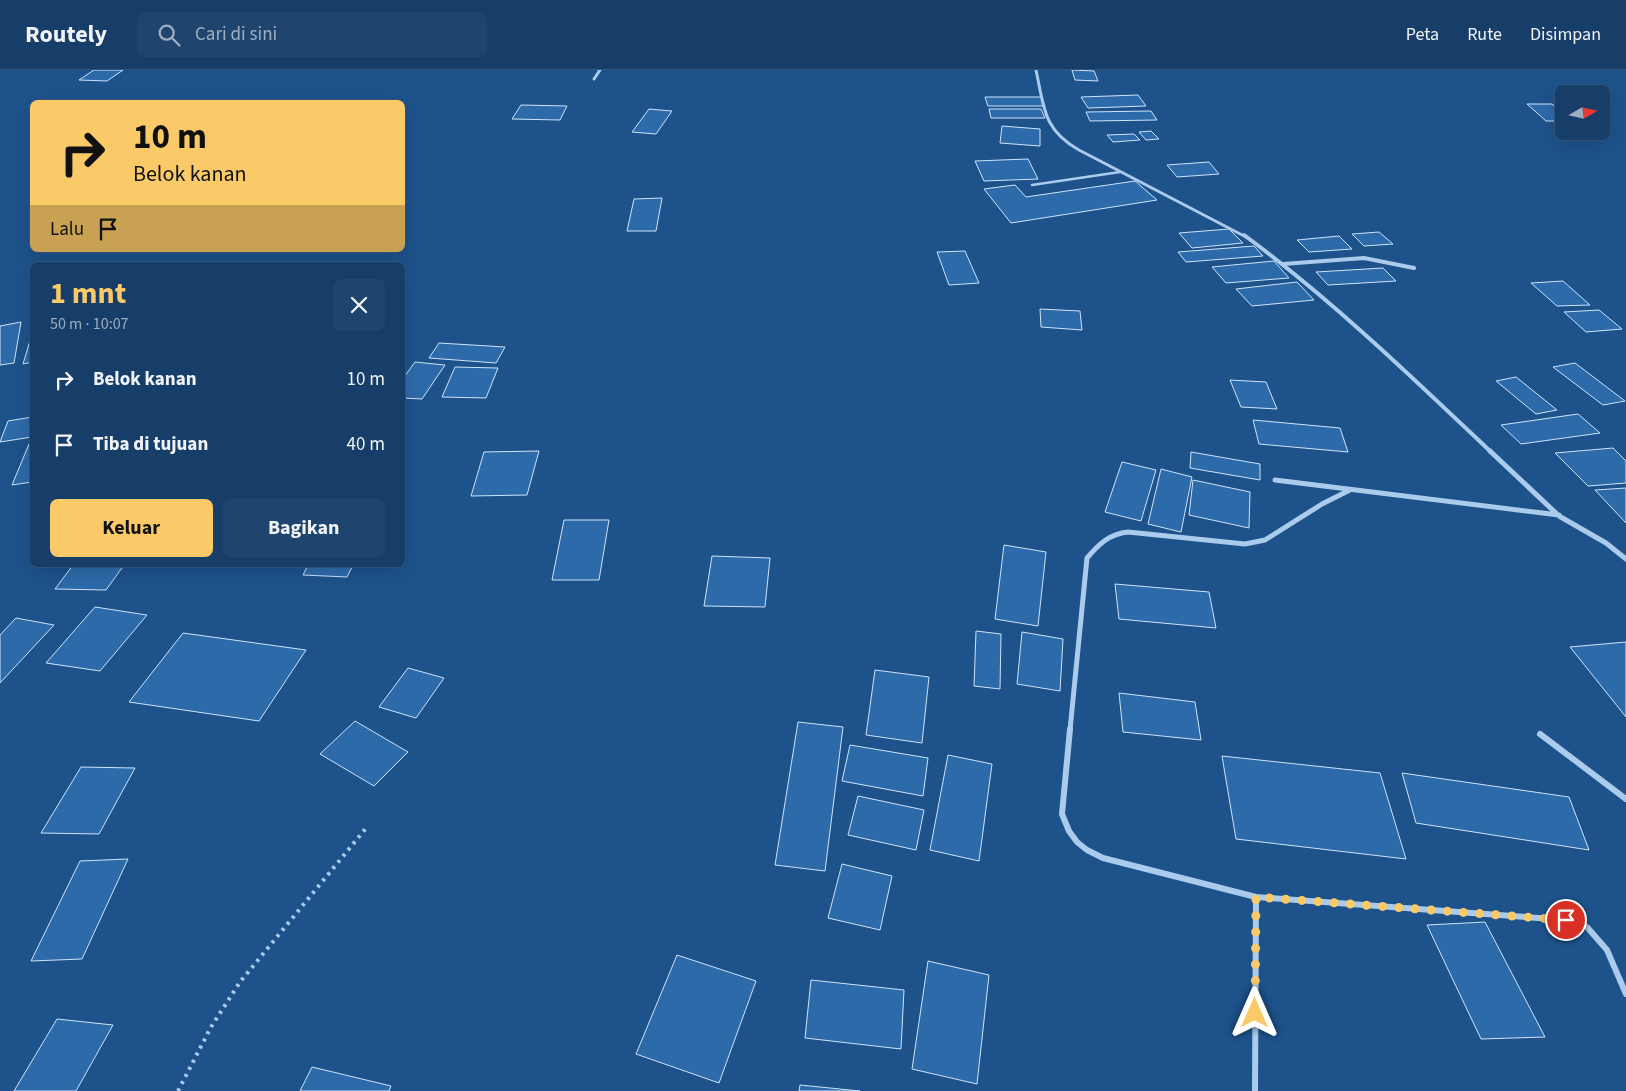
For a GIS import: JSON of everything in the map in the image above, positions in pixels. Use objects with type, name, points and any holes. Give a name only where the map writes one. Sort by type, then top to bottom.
[{"type":"street","points":[[594,79],[600,70]]},
{"type":"street","points":[[1036,70],[1049,122],[1056,133],[1071,145],[1120,172],[1242,234],[1284,264],[1428,392],[1559,516],[1606,543],[1626,559]]},
{"type":"street","points":[[1284,264],[1357,258],[1414,268]]},
{"type":"street","points":[[1276,480],[1559,516]]},
{"type":"street","points":[[1350,490],[1322,504],[1265,540],[1256,543],[1245,544],[1128,532],[1118,533],[1100,541],[1087,558],[1062,814],[1069,833],[1083,849],[1103,858],[1256,897],[1566,920],[1587,927],[1607,950],[1626,994]]},
{"type":"street","points":[[1540,734],[1626,799]]},
{"type":"street","points":[[1255,1091],[1256,897]]},
{"type":"lane","points":[[1032,186],[1120,172]]},
{"type":"path","points":[[178,1091],[223,1007],[286,922],[338,865],[367,826]]},
{"type":"building","points":[[94,70],[123,70],[107,81],[79,80]]},
{"type":"building","points":[[1072,70],[1094,71],[1098,81],[1075,80]]},
{"type":"building","points":[[1138,95],[1146,106],[1088,108],[1081,97]]},
{"type":"building","points":[[985,97],[1041,97],[1045,106],[988,106]]},
{"type":"building","points":[[1527,104],[1552,104],[1555,106],[1555,121],[1546,121]]},
{"type":"building","points":[[521,105],[567,106],[560,120],[512,119]]},
{"type":"building","points":[[649,109],[672,111],[656,134],[632,132]]},
{"type":"building","points":[[989,109],[1041,109],[1045,118],[991,118]]},
{"type":"building","points":[[1151,111],[1157,120],[1090,121],[1086,112]]},
{"type":"building","points":[[1002,126],[1040,129],[1040,146],[1000,143]]},
{"type":"building","points":[[1151,131],[1159,139],[1146,140],[1139,132]]},
{"type":"building","points":[[1134,134],[1140,140],[1113,142],[1107,135]]},
{"type":"building","points":[[1028,159],[1038,179],[984,181],[975,161]]},
{"type":"building","points":[[1209,162],[1219,174],[1177,177],[1167,165]]},
{"type":"building","points":[[1135,181],[1157,200],[1011,223],[984,189],[1015,185],[1026,197]]},
{"type":"building","points":[[662,198],[656,231],[627,231],[634,199]]},
{"type":"building","points":[[1229,229],[1243,243],[1192,248],[1179,233]]},
{"type":"building","points":[[1379,232],[1393,244],[1364,246],[1352,234]]},
{"type":"building","points":[[1339,236],[1352,249],[1309,252],[1297,240]]},
{"type":"building","points":[[1254,246],[1263,256],[1186,262],[1178,252]]},
{"type":"building","points":[[965,251],[979,283],[949,285],[937,252]]},
{"type":"building","points":[[1274,261],[1289,278],[1226,283],[1212,267]]},
{"type":"building","points":[[1383,268],[1396,281],[1328,285],[1316,272]]},
{"type":"building","points":[[1563,281],[1590,305],[1557,306],[1531,283]]},
{"type":"building","points":[[1297,282],[1314,300],[1252,306],[1236,289]]},
{"type":"building","points":[[1040,309],[1080,311],[1082,330],[1041,327]]},
{"type":"building","points":[[1599,310],[1622,329],[1586,332],[1564,312]]},
{"type":"building","points":[[21,322],[14,363],[0,365],[0,326]]},
{"type":"building","points":[[30,341],[30,362],[23,364]]},
{"type":"building","points":[[439,343],[505,347],[496,363],[429,358]]},
{"type":"building","points":[[415,362],[445,365],[422,399],[405,398],[405,376]]},
{"type":"building","points":[[1575,363],[1625,401],[1603,405],[1553,367]]},
{"type":"building","points":[[455,367],[498,368],[486,398],[442,397]]},
{"type":"building","points":[[1516,377],[1557,410],[1536,414],[1496,381]]},
{"type":"building","points":[[1230,380],[1266,382],[1277,409],[1241,407]]},
{"type":"building","points":[[1578,414],[1600,433],[1521,444],[1501,425]]},
{"type":"building","points":[[30,417],[30,437],[0,442],[8,421]]},
{"type":"building","points":[[1253,420],[1340,428],[1348,452],[1259,444]]},
{"type":"building","points":[[29,444],[30,482],[12,485]]},
{"type":"building","points":[[1613,448],[1626,461],[1626,483],[1588,486],[1555,453]]},
{"type":"building","points":[[539,451],[527,495],[471,496],[484,452]]},
{"type":"building","points":[[1191,452],[1260,464],[1260,480],[1190,468]]},
{"type":"building","points":[[1122,462],[1156,470],[1141,521],[1105,512]]},
{"type":"building","points":[[1161,469],[1192,477],[1181,532],[1148,524]]},
{"type":"building","points":[[1193,480],[1250,492],[1249,528],[1189,515]]},
{"type":"building","points":[[1626,488],[1626,523],[1595,490]]},
{"type":"building","points":[[564,520],[609,520],[599,580],[552,580]]},
{"type":"building","points":[[1004,545],[1046,552],[1038,626],[995,619]]},
{"type":"building","points":[[712,556],[770,558],[765,607],[704,606]]},
{"type":"building","points":[[72,567],[123,567],[106,590],[55,589]]},
{"type":"building","points":[[307,567],[352,567],[347,577],[303,575]]},
{"type":"building","points":[[1115,584],[1209,592],[1216,628],[1119,619]]},
{"type":"building","points":[[95,607],[147,615],[100,671],[46,663]]},
{"type":"building","points":[[16,618],[54,625],[0,683],[0,635]]},
{"type":"building","points":[[976,631],[1001,634],[1000,689],[974,686]]},
{"type":"building","points":[[1022,632],[1063,639],[1060,691],[1017,684]]},
{"type":"building","points":[[183,633],[306,650],[259,721],[129,702]]},
{"type":"building","points":[[1626,642],[1626,717],[1570,647]]},
{"type":"building","points":[[408,668],[444,678],[416,718],[379,707]]},
{"type":"building","points":[[875,670],[929,677],[922,743],[866,735]]},
{"type":"building","points":[[1119,693],[1195,702],[1201,740],[1123,732]]},
{"type":"building","points":[[355,721],[408,752],[374,786],[320,754]]},
{"type":"building","points":[[798,722],[843,727],[825,871],[775,865]]},
{"type":"building","points":[[850,745],[928,758],[923,796],[842,781]]},
{"type":"building","points":[[948,755],[992,764],[979,861],[930,850]]},
{"type":"building","points":[[1222,756],[1380,773],[1406,859],[1236,839]]},
{"type":"building","points":[[81,767],[135,768],[99,834],[41,833]]},
{"type":"building","points":[[1402,773],[1569,797],[1589,850],[1416,823]]},
{"type":"building","points":[[858,796],[924,810],[916,850],[848,835]]},
{"type":"building","points":[[128,859],[82,959],[31,961],[80,861]]},
{"type":"building","points":[[842,864],[892,876],[880,930],[828,918]]},
{"type":"building","points":[[1485,922],[1545,1037],[1481,1039],[1427,925]]},
{"type":"building","points":[[677,955],[756,981],[719,1083],[636,1054]]},
{"type":"building","points":[[928,961],[989,975],[977,1084],[912,1069]]},
{"type":"building","points":[[811,980],[904,990],[901,1049],[805,1038]]},
{"type":"building","points":[[57,1019],[113,1025],[76,1091],[14,1091]]},
{"type":"building","points":[[312,1067],[391,1086],[389,1091],[300,1091]]},
{"type":"building","points":[[800,1085],[860,1091],[799,1091]]},
{"type":"route","points":[[1255,1013],[1256,897],[1566,920]]}]
